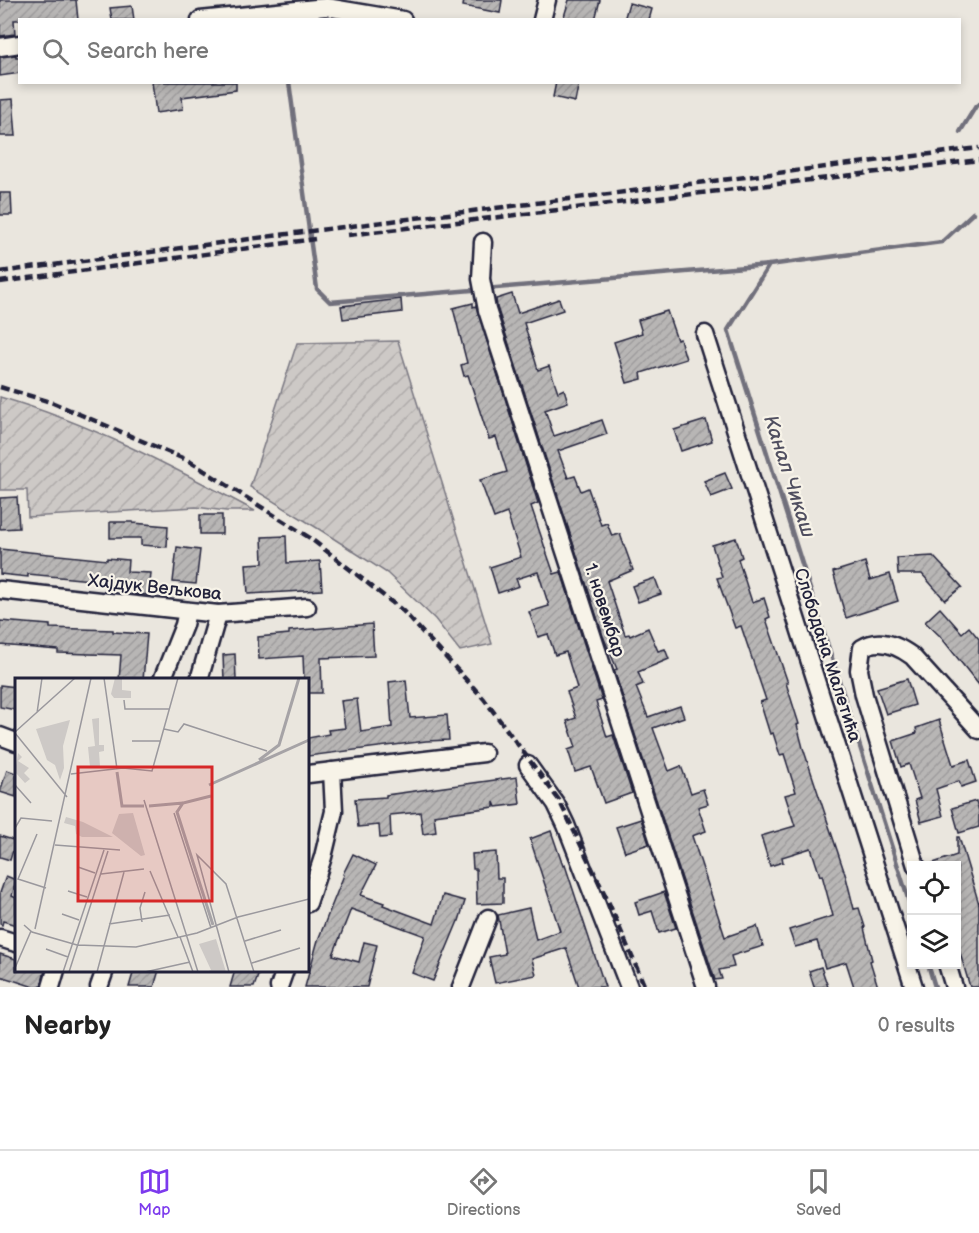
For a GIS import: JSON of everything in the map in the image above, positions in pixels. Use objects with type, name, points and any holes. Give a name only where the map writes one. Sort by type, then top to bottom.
[{"type":"street","points":[[543,18],[548,0]]},
{"type":"street","points":[[211,18],[280,6],[326,7],[391,18]]},
{"type":"street","points":[[0,47],[18,44]]},
{"type":"street","name":"1. новембар","points":[[483,242],[481,279],[488,310],[706,987]]},
{"type":"street","name":"Слободана Малетића","points":[[705,334],[914,987]]},
{"type":"street","name":"Хајдук Вељкова","points":[[0,590],[218,614],[307,607]]},
{"type":"street","points":[[163,678],[184,625],[187,611]]},
{"type":"street","points":[[199,678],[218,614]]},
{"type":"street","name":"Слободана Малетића","points":[[914,861],[864,695],[859,670],[862,648],[868,644],[889,643],[902,648],[979,730]]},
{"type":"street","points":[[0,736],[15,742]]},
{"type":"street","points":[[309,774],[484,753]]},
{"type":"street","points":[[528,765],[556,804],[566,825],[629,987]]},
{"type":"street","points":[[309,900],[323,857],[334,811],[332,771]]},
{"type":"street","points":[[461,987],[488,918]]},
{"type":"street","points":[[0,938],[15,943]]},
{"type":"street","points":[[949,969],[954,987]]},
{"type":"street","points":[[51,987],[55,972]]},
{"type":"street","points":[[99,987],[104,972]]},
{"type":"street","points":[[279,987],[284,972]]},
{"type":"shaded area","points":[[398,341],[492,644],[460,651],[435,619],[387,573],[250,487],[297,343]]},
{"type":"shaded area","points":[[0,397],[99,433],[162,462],[255,511],[226,511],[196,507],[28,517],[27,490],[0,490]]},
{"type":"building","points":[[0,0],[76,0],[78,18],[18,18],[14,20],[15,34],[0,36]]},
{"type":"building","points":[[464,0],[502,0],[500,13],[463,6]]},
{"type":"building","points":[[569,0],[600,0],[596,18],[564,18]]},
{"type":"building","points":[[629,3],[652,9],[650,18],[625,18]]},
{"type":"building","points":[[132,6],[134,18],[112,18],[110,8]]},
{"type":"building","points":[[16,55],[18,73],[0,76],[0,57]]},
{"type":"building","points":[[152,84],[236,84],[236,90],[182,97],[183,109],[156,113]]},
{"type":"building","points":[[556,84],[579,84],[575,102],[553,97]]},
{"type":"building","points":[[13,99],[16,136],[0,136],[0,100]]},
{"type":"building","points":[[0,193],[11,193],[12,215],[0,215]]},
{"type":"building","points":[[512,294],[518,313],[559,299],[563,310],[524,323],[538,370],[549,366],[558,392],[564,389],[568,402],[545,410],[554,436],[602,420],[607,434],[558,451],[568,478],[575,476],[581,491],[588,488],[601,525],[607,523],[612,536],[620,534],[633,570],[607,581],[625,635],[630,636],[648,628],[658,651],[665,649],[669,659],[638,672],[643,684],[636,687],[648,717],[680,706],[684,717],[653,728],[669,771],[681,766],[691,793],[703,789],[708,804],[698,807],[706,831],[692,836],[725,937],[757,926],[763,946],[731,956],[734,967],[719,970],[722,979],[715,980],[614,670],[617,669],[603,636],[497,307],[496,299]]},
{"type":"building","points":[[401,299],[402,312],[343,319],[341,306]]},
{"type":"building","points":[[473,303],[473,307],[476,306],[538,503],[531,506],[554,574],[561,572],[602,700],[596,702],[607,737],[613,735],[632,793],[604,803],[591,767],[575,772],[568,750],[576,747],[567,721],[576,718],[567,692],[577,688],[566,652],[555,655],[548,634],[538,637],[529,612],[549,606],[538,572],[516,579],[519,586],[498,593],[490,567],[521,557],[507,513],[494,518],[480,480],[507,472],[496,437],[489,439],[468,375],[464,376],[461,365],[467,363],[453,308]]},
{"type":"building","points":[[667,311],[686,359],[641,373],[642,379],[627,383],[614,342],[642,333],[638,320]]},
{"type":"building","points":[[706,420],[712,441],[681,451],[674,430]]},
{"type":"building","points":[[725,473],[732,489],[711,497],[704,481]]},
{"type":"building","points":[[17,497],[19,528],[0,529],[0,498]]},
{"type":"building","points":[[200,515],[222,515],[222,534],[200,534]]},
{"type":"building","points":[[110,522],[168,526],[167,547],[141,545],[141,538],[110,538]]},
{"type":"building","points":[[286,536],[287,563],[320,561],[322,590],[248,594],[246,564],[263,563],[262,537]]},
{"type":"building","points":[[736,538],[742,557],[738,559],[752,602],[764,598],[770,617],[766,619],[788,683],[786,683],[799,724],[797,725],[803,748],[846,877],[854,909],[859,908],[865,927],[872,960],[870,961],[878,987],[854,987],[846,962],[825,968],[817,941],[795,947],[789,930],[833,916],[822,875],[820,876],[811,848],[782,857],[783,862],[770,866],[761,836],[795,826],[785,795],[796,792],[784,754],[780,755],[773,733],[770,734],[760,702],[766,700],[741,626],[735,628],[717,578],[722,577],[712,545]]},
{"type":"building","points":[[177,547],[200,550],[196,584],[173,582]]},
{"type":"building","points":[[0,549],[128,560],[127,572],[151,573],[149,595],[132,594],[133,584],[28,574],[28,577],[0,574]]},
{"type":"building","points":[[933,556],[962,587],[945,600],[922,574],[898,574],[897,558]]},
{"type":"building","points":[[865,562],[870,580],[890,574],[898,601],[846,618],[833,572]]},
{"type":"building","points":[[655,578],[661,594],[638,602],[632,586]]},
{"type":"building","points":[[940,608],[962,633],[969,627],[979,639],[979,685],[940,636],[925,622]]},
{"type":"building","points":[[0,621],[50,625],[50,628],[113,630],[113,632],[147,634],[143,678],[119,678],[121,655],[58,653],[58,650],[0,645]]},
{"type":"building","points":[[372,624],[374,656],[321,658],[322,693],[309,693],[309,678],[304,678],[303,656],[259,659],[258,637],[289,634],[289,631]]},
{"type":"building","points":[[235,654],[236,678],[224,678],[223,655]]},
{"type":"building","points":[[907,679],[915,705],[886,714],[877,688]]},
{"type":"building","points":[[406,680],[410,718],[447,715],[449,740],[309,756],[309,738],[329,734],[328,730],[345,728],[341,701],[357,699],[361,732],[392,727],[389,682]]},
{"type":"building","points":[[0,685],[15,687],[15,710],[0,707]]},
{"type":"building","points":[[939,720],[953,765],[969,760],[976,782],[961,787],[959,781],[936,789],[943,816],[921,822],[915,800],[920,798],[909,764],[901,767],[893,741],[917,733],[916,728]]},
{"type":"building","points":[[7,770],[15,773],[15,797],[0,792]]},
{"type":"building","points":[[517,777],[520,804],[496,807],[494,802],[494,807],[434,815],[436,832],[423,834],[420,812],[390,815],[391,837],[380,838],[379,825],[358,827],[355,799],[386,797],[386,795]]},
{"type":"building","points":[[976,801],[979,811],[979,827],[959,833],[952,808]]},
{"type":"building","points":[[641,819],[649,844],[625,852],[616,827]]},
{"type":"building","points":[[551,831],[563,866],[565,865],[605,987],[579,987],[566,948],[532,959],[536,975],[495,983],[489,957],[505,954],[498,915],[529,908],[536,940],[560,931],[530,839]]},
{"type":"building","points":[[0,836],[15,841],[10,860],[0,857]]},
{"type":"building","points":[[957,837],[959,837],[979,904],[979,987],[970,987],[961,957],[961,861],[939,861],[957,855]]},
{"type":"building","points":[[496,852],[497,878],[503,878],[503,903],[477,904],[476,869],[473,869],[472,854]]},
{"type":"building","points":[[353,854],[376,865],[361,895],[384,903],[383,905],[434,924],[443,895],[465,901],[459,921],[433,981],[412,973],[425,936],[351,909],[333,955],[359,962],[364,942],[377,945],[367,987],[305,987],[318,940]]},
{"type":"building","points":[[6,876],[15,880],[12,896],[15,898],[15,925],[3,921],[2,925],[0,924],[0,893]]},
{"type":"building","points":[[664,892],[676,928],[659,933],[652,911],[639,915],[635,902]]},
{"type":"building","points":[[0,954],[15,959],[15,972],[45,972],[41,987],[34,987],[0,976]]},
{"type":"building","points":[[821,967],[828,987],[814,987],[809,971]]},
{"type":"building","points":[[133,972],[158,972],[154,987],[129,987]]},
{"type":"building","points":[[234,972],[259,972],[254,987],[230,987]]},
{"type":"waterway","points":[[289,84],[317,289],[330,302],[769,265]]},
{"type":"waterway","name":"Канал Чикаш","points":[[960,132],[979,104]]},
{"type":"waterway","name":"Канал Чикаш","points":[[907,895],[728,330],[769,265],[942,242],[973,213]]},
{"type":"waterway","name":"Канал Чикаш","points":[[930,969],[935,987]]},
{"type":"railway","points":[[0,272],[979,148]]},
{"type":"railway","points":[[348,235],[979,160]]},
{"type":"railway","points":[[0,282],[315,239]]},
{"type":"railway","points":[[0,387],[51,402],[189,461],[310,538],[403,611],[484,699],[559,800],[608,901],[645,987]]}]
